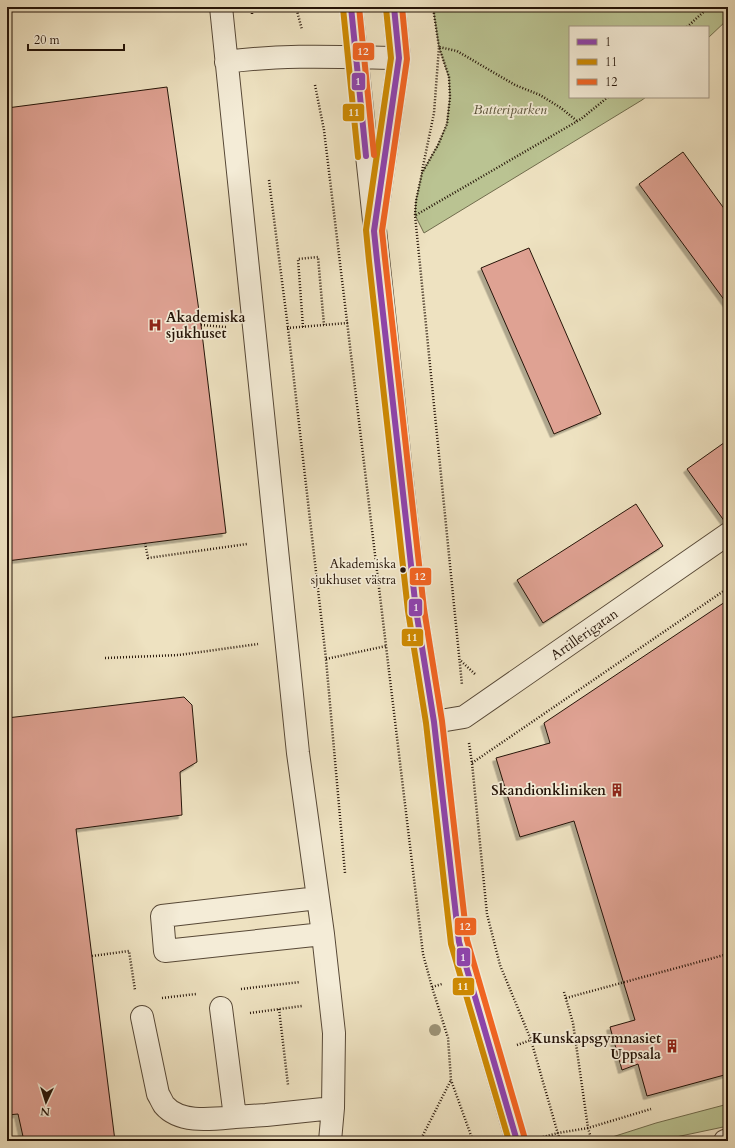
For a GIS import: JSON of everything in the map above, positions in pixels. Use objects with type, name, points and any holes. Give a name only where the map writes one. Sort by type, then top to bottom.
[{"type":"street","points":[[221,7],[298,753],[323,934],[334,1033],[333,1108],[330,1141]]},
{"type":"street","points":[[351,7],[416,610],[434,722],[459,942],[516,1141]]},
{"type":"street","points":[[374,231],[399,58],[394,7]]},
{"type":"street","points":[[226,62],[254,58],[399,58]]},
{"type":"street","name":"Artillerigatan","points":[[434,722],[464,717],[728,534]]},
{"type":"street","points":[[318,898],[162,916],[165,951],[323,934]]},
{"type":"street","points":[[220,1008],[234,1117]]},
{"type":"street","points":[[142,1017],[158,1094],[164,1105],[177,1113],[196,1120],[333,1108]]},
{"type":"path","points":[[282,7],[296,8],[324,130],[423,954],[448,1038],[451,1080],[473,1141]]},
{"type":"path","points":[[422,173],[438,145],[447,124],[450,97],[450,77],[439,47],[433,7]]},
{"type":"path","points":[[688,26],[709,7]]},
{"type":"path","points":[[439,47],[457,51],[515,85],[540,95],[577,121]]},
{"type":"path","points":[[439,47],[434,113],[416,202],[415,215],[460,660],[464,717],[472,762],[487,914],[500,965],[531,1040],[560,1141]]},
{"type":"path","points":[[415,215],[577,121],[607,98]]},
{"type":"path","points":[[269,177],[326,659],[345,878]]},
{"type":"path","points":[[324,325],[318,256],[298,260],[303,327],[348,323]]},
{"type":"path","points":[[146,543],[148,558],[247,544]]},
{"type":"path","points":[[472,762],[728,588]]},
{"type":"path","points":[[105,658],[179,655],[258,644]]},
{"type":"path","points":[[326,659],[386,646]]},
{"type":"path","points":[[92,956],[129,951],[136,993]]},
{"type":"path","points":[[566,998],[728,954]]},
{"type":"path","points":[[237,989],[306,981]]},
{"type":"path","points":[[564,992],[573,1023],[588,1128],[592,1141]]},
{"type":"path","points":[[160,998],[199,994]]},
{"type":"path","points":[[249,1013],[296,1006]]},
{"type":"path","points":[[279,1009],[288,1091]]},
{"type":"path","points":[[515,1046],[531,1040]]},
{"type":"path","points":[[420,1141],[451,1080]]},
{"type":"path","points":[[543,1137],[588,1128],[651,1109]]},
{"type":"green space","name":"Batteriparken","points":[[433,7],[728,7],[728,19],[709,37],[709,26],[569,26],[569,98],[645,98],[424,233],[415,215],[416,201],[422,173],[438,145],[447,124],[450,97],[449,77],[439,47]]},
{"type":"green space","points":[[728,1104],[728,1126],[657,1141],[607,1141],[606,1139],[656,1123]]},
{"type":"building","points":[[167,87],[201,325],[226,533],[7,561],[7,108]]},
{"type":"building","points":[[683,152],[728,214],[728,305],[639,184]]},
{"type":"building","points":[[529,248],[601,414],[554,434],[481,268]]},
{"type":"building","points":[[728,440],[728,522],[725,522],[687,469]]},
{"type":"building","points":[[636,504],[663,546],[543,623],[517,580]]},
{"type":"building","name":"Skandionkliniken","points":[[728,600],[728,1074],[647,1096],[638,1064],[622,1070],[610,1027],[635,1020],[574,821],[520,837],[496,758],[550,743],[544,723]]},
{"type":"building","points":[[184,697],[192,705],[197,762],[180,772],[182,815],[76,829],[115,1141],[24,1141],[18,1114],[7,1115],[7,718]]},
{"type":"transit line","name":"1","points":[[351,7],[366,156]]},
{"type":"transit line","name":"12","points":[[359,7],[374,155]]},
{"type":"transit line","name":"1","points":[[394,7],[399,58],[374,231],[377,260],[416,610],[434,722],[459,942],[517,1141]]},
{"type":"transit line","name":"12","points":[[402,7],[407,59],[382,231],[385,259],[424,609],[442,721],[467,940],[525,1139]]},
{"type":"transit line","name":"11","points":[[343,8],[358,157]]},
{"type":"transit line","name":"11","points":[[386,8],[391,58],[366,230],[369,261],[408,611],[426,723],[451,944],[509,1141]]},
{"type":"place","name":"Akademiska sjukhuset","points":[[155,325]]},
{"type":"place","name":"Akademiska sjukhuset västra","points":[[403,570]]},
{"type":"place","name":"Skandionkliniken","points":[[617,790]]},
{"type":"place","name":"Kunskapsgymnasiet Uppsala","points":[[672,1046]]}]
